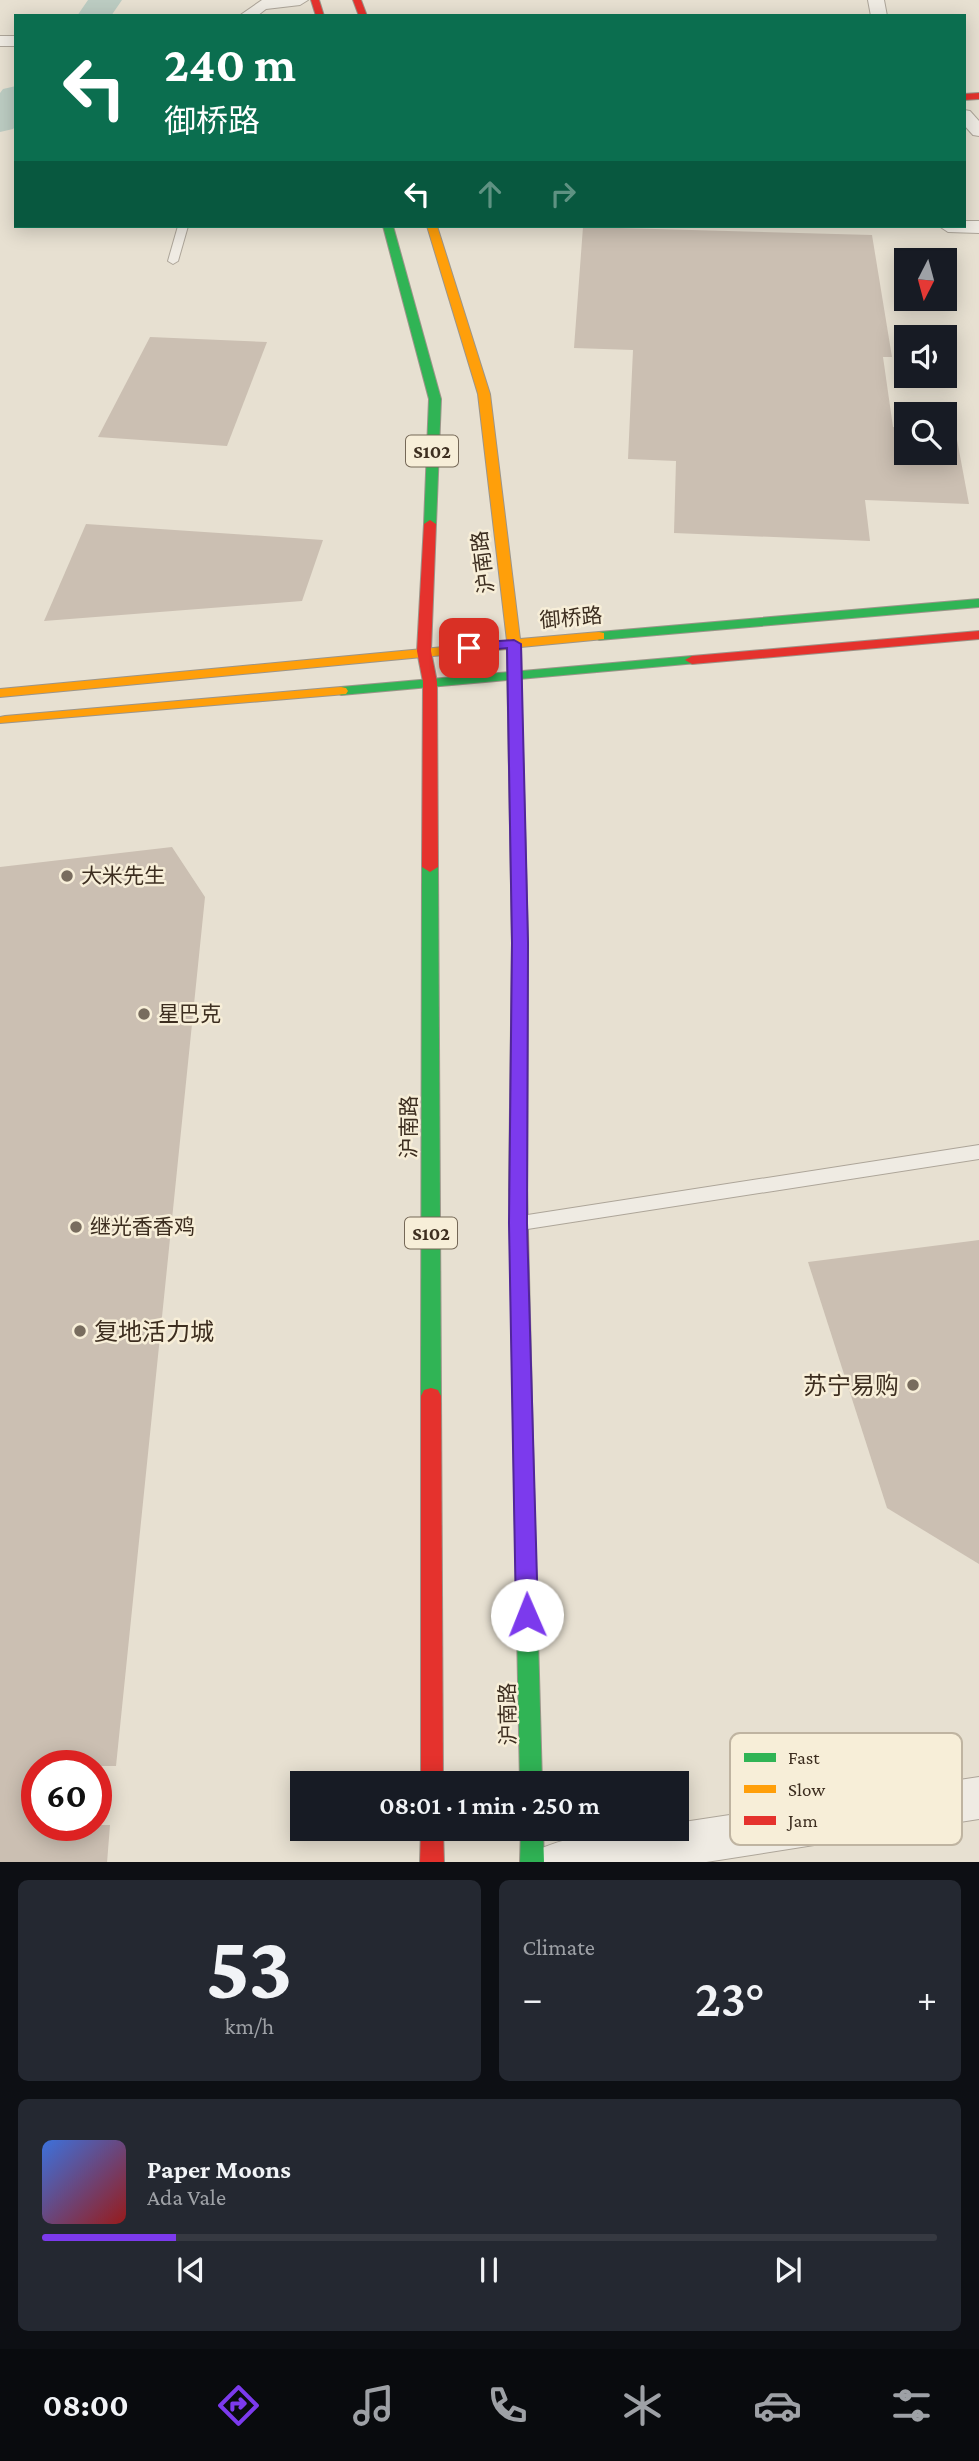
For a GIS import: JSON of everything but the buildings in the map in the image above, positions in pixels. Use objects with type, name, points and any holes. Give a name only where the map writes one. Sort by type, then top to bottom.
[{"type":"main road","name":"沪南路","points":[[389,228],[435,400],[425,651],[430,682],[432,1771]]},
{"type":"main road","name":"沪南路","points":[[433,228],[484,394],[514,644],[520,943],[518,1223],[531,1771]]},
{"type":"main road","name":"御桥路","points":[[0,694],[425,651],[979,603]]},
{"type":"main road","points":[[0,720],[979,635]]},
{"type":"main road","points":[[432,1841],[432,1862]]},
{"type":"main road","points":[[532,1841],[533,1862]]},
{"type":"street","points":[[250,14],[262,5],[300,0]]},
{"type":"street","points":[[966,117],[979,131]]},
{"type":"street","points":[[564,1862],[730,1836]]},
{"type":"lane","points":[[173,261],[182,228]]},
{"type":"lane","points":[[518,1223],[979,1152]]},
{"type":"waterway","points":[[95,14],[105,0]]},
{"type":"waterway","points":[[0,121],[14,100]]},
{"type":"traffic: fast","points":[[389,228],[435,399],[430,524]]},
{"type":"traffic: fast","points":[[599,636],[979,603]]},
{"type":"traffic: fast","points":[[341,691],[692,660]]},
{"type":"traffic: fast","points":[[430,867],[431,1396]]},
{"type":"traffic: fast","points":[[525,1529],[531,1771]]},
{"type":"traffic: fast","points":[[532,1841],[532,1862]]},
{"type":"traffic: slow","points":[[433,228],[484,394],[514,644],[515,713]]},
{"type":"traffic: slow","points":[[0,693],[599,636]]},
{"type":"traffic: slow","points":[[5,720],[341,691]]},
{"type":"traffic: slow","points":[[518,1190],[525,1529]]},
{"type":"traffic: jam","points":[[315,0],[319,14]]},
{"type":"traffic: jam","points":[[357,0],[362,14]]},
{"type":"traffic: jam","points":[[966,97],[979,96]]},
{"type":"traffic: jam","points":[[430,524],[424,651],[430,682],[430,867]]},
{"type":"traffic: jam","points":[[692,660],[979,635]]},
{"type":"traffic: jam","points":[[515,713],[520,943],[518,1190]]},
{"type":"traffic: jam","points":[[431,1396],[432,1771]]},
{"type":"traffic: jam","points":[[432,1841],[432,1862]]},
{"type":"place","name":"大米先生","points":[[67,876]]},
{"type":"place","name":"星巴克","points":[[144,1014]]},
{"type":"place","name":"继光香香鸡","points":[[76,1227]]},
{"type":"place","name":"复地活力城","points":[[80,1331]]},
{"type":"place","name":"苏宁易购","points":[[913,1385]]},
{"type":"route","points":[[469,648],[514,644],[520,943],[518,1223],[527,1615]]}]
